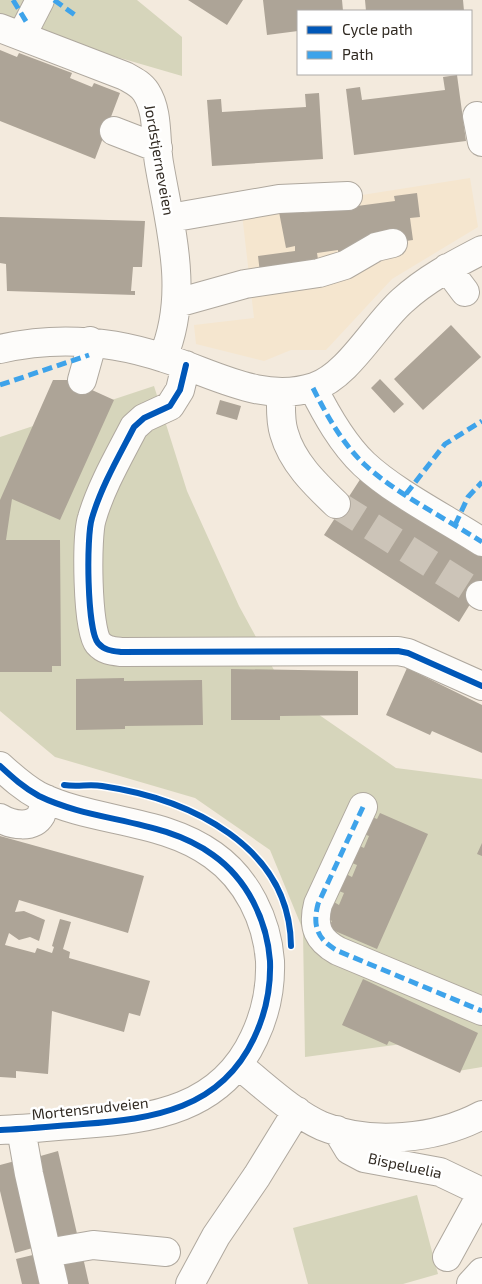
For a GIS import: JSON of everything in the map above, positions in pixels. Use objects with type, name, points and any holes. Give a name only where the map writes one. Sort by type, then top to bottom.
[{"type":"street","points":[[11,31],[40,0]]},
{"type":"street","name":"Jordstjerneveien","points":[[11,31],[137,83],[146,92],[151,107],[178,272],[174,325],[175,361],[180,390],[170,406],[144,418],[134,427],[92,515],[89,534],[90,624],[98,643],[106,650],[122,652],[398,651],[408,653],[482,686]]},
{"type":"street","points":[[477,116],[482,142]]},
{"type":"street","points":[[114,131],[158,148]]},
{"type":"street","points":[[170,218],[202,211],[279,200],[348,196]]},
{"type":"street","points":[[177,303],[245,284],[319,273],[345,265],[376,247],[393,243]]},
{"type":"street","points":[[0,349],[54,341],[90,342],[122,347],[175,361],[249,388],[280,394],[313,388],[324,384],[340,370],[401,301],[447,268],[482,250]]},
{"type":"street","points":[[447,268],[465,292]]},
{"type":"street","points":[[82,380],[89,355],[90,342]]},
{"type":"street","points":[[313,388],[333,425],[363,463],[433,512],[482,542]]},
{"type":"street","points":[[280,394],[284,432],[291,448],[306,474],[336,504]]},
{"type":"street","name":"Mortensrudveien","points":[[0,766],[28,789],[46,799],[82,811],[161,830],[196,844],[214,855],[238,879],[249,894],[265,930],[270,973],[265,1014],[250,1046],[238,1065],[203,1096],[166,1112],[135,1120],[10,1130]]},
{"type":"street","points":[[0,818],[12,824],[31,823],[41,815],[46,799]]},
{"type":"street","points":[[363,807],[318,904],[314,917],[318,936],[326,944],[338,951],[482,1011]]},
{"type":"street","name":"Bispeluelia","points":[[238,1065],[296,1111],[322,1126],[337,1130],[387,1138],[422,1136],[448,1130],[482,1115]]},
{"type":"street","points":[[190,1284],[216,1236],[257,1176],[296,1111]]},
{"type":"street","points":[[10,1130],[47,1253],[54,1284]]},
{"type":"street","name":"Bispeluelia","points":[[337,1130],[350,1150],[364,1158],[440,1172],[482,1193],[447,1256]]},
{"type":"street","points":[[47,1253],[93,1245],[166,1252]]},
{"type":"street","points":[[471,1284],[482,1272]]},
{"type":"shaded area","points":[[470,178],[478,227],[392,279],[326,350],[291,350],[264,361],[196,344],[194,325],[254,318],[242,214]]},
{"type":"green space","points":[[0,0],[137,0],[182,37],[182,76],[0,23]]},
{"type":"green space","points":[[154,386],[187,491],[239,606],[286,692],[396,768],[482,779],[482,1067],[458,1071],[447,1038],[305,1057],[303,930],[270,850],[195,798],[55,757],[0,711],[0,437]]},
{"type":"green space","points":[[417,1195],[438,1274],[403,1284],[308,1284],[293,1228]]},
{"type":"building","points":[[188,0],[243,0],[227,25]]},
{"type":"building","points":[[263,0],[342,0],[343,10],[297,10],[297,31],[267,35]]},
{"type":"building","points":[[365,0],[463,0],[464,10],[366,10]]},
{"type":"building","points":[[0,50],[17,57],[19,53],[72,73],[70,78],[92,87],[94,83],[120,93],[95,159],[0,121]]},
{"type":"building","points":[[457,75],[466,141],[354,155],[346,89],[360,87],[362,100],[445,90],[443,77]]},
{"type":"building","points":[[319,93],[323,159],[212,166],[207,100],[221,99],[222,112],[306,107],[305,94]]},
{"type":"building","points":[[417,193],[420,217],[410,218],[413,240],[363,247],[338,255],[338,250],[317,253],[319,266],[260,273],[258,256],[295,251],[295,246],[286,248],[279,212],[304,209],[304,213],[395,201],[394,196]]},
{"type":"building","points":[[0,217],[145,221],[142,267],[133,267],[131,291],[135,291],[135,295],[7,291],[6,264],[0,263]]},
{"type":"building","points":[[451,325],[481,357],[423,410],[394,379]]},
{"type":"building","points":[[380,379],[404,404],[394,413],[371,388]]},
{"type":"building","points":[[53,380],[70,380],[114,400],[60,520],[12,499],[6,540],[60,540],[61,666],[52,666],[52,672],[0,672],[0,500]]},
{"type":"building","points":[[220,400],[241,406],[237,420],[216,414]]},
{"type":"building","points":[[361,478],[482,556],[482,585],[459,622],[324,535]]},
{"type":"building","points":[[407,668],[482,705],[482,753],[432,731],[430,735],[386,715]]},
{"type":"building","points":[[231,669],[358,671],[358,715],[280,716],[280,720],[231,720]]},
{"type":"building","points":[[124,678],[124,681],[202,680],[203,725],[125,726],[125,729],[76,730],[76,679]]},
{"type":"building","points":[[380,813],[428,834],[377,949],[328,928],[332,921],[327,918],[334,902],[339,905],[344,893],[339,891],[346,874],[352,877],[357,865],[352,863],[360,846],[364,848],[369,836],[364,834],[372,817],[377,819]]},
{"type":"building","points":[[0,836],[144,876],[128,933],[19,900],[15,912],[24,911],[45,920],[39,941],[30,937],[19,940],[9,933],[5,945],[35,953],[37,948],[52,953],[54,947],[52,946],[60,919],[71,922],[63,949],[70,952],[69,958],[150,981],[140,1016],[129,1013],[124,1032],[52,1011],[48,1074],[16,1071],[16,1078],[0,1077]]},
{"type":"building","points":[[482,843],[482,856],[477,854]]},
{"type":"building","points":[[363,979],[478,1033],[460,1073],[389,1041],[387,1045],[342,1025]]},
{"type":"building","points":[[58,1151],[78,1238],[57,1243],[37,1157]]},
{"type":"building","points":[[15,1161],[36,1247],[15,1253],[0,1191],[0,1165]]},
{"type":"building","points":[[82,1253],[89,1284],[66,1284],[61,1258]]},
{"type":"building","points":[[37,1254],[44,1284],[22,1284],[16,1259]]},
{"type":"tunnel","points":[[336,504],[480,595]]},
{"type":"marked path","points":[[13,0],[27,23]]},
{"type":"marked path","points":[[54,0],[75,15]]},
{"type":"marked path","points":[[0,385],[89,355]]},
{"type":"marked path","points":[[313,388],[342,438],[356,456],[376,475],[482,542]]},
{"type":"marked path","points":[[406,494],[445,444],[482,421]]},
{"type":"marked path","points":[[455,525],[468,497],[482,482]]},
{"type":"marked path","points":[[363,807],[318,904],[316,912],[318,932],[331,947],[338,951],[482,1011]]},
{"type":"cycle path","points":[[186,365],[180,390],[170,406],[144,418],[134,427],[105,483],[92,518],[88,562],[92,621],[94,635],[98,643],[106,649],[122,652],[398,651],[408,653],[482,686]]},
{"type":"cycle path","points":[[0,766],[23,786],[39,796],[60,805],[172,834],[193,843],[213,855],[236,876],[253,902],[265,931],[270,961],[267,1001],[254,1038],[240,1062],[223,1081],[204,1095],[182,1106],[135,1118],[109,1122],[0,1130]]},
{"type":"cycle path","points":[[64,785],[97,785],[169,802],[200,816],[229,833],[254,855],[273,881],[286,911],[291,946]]}]
